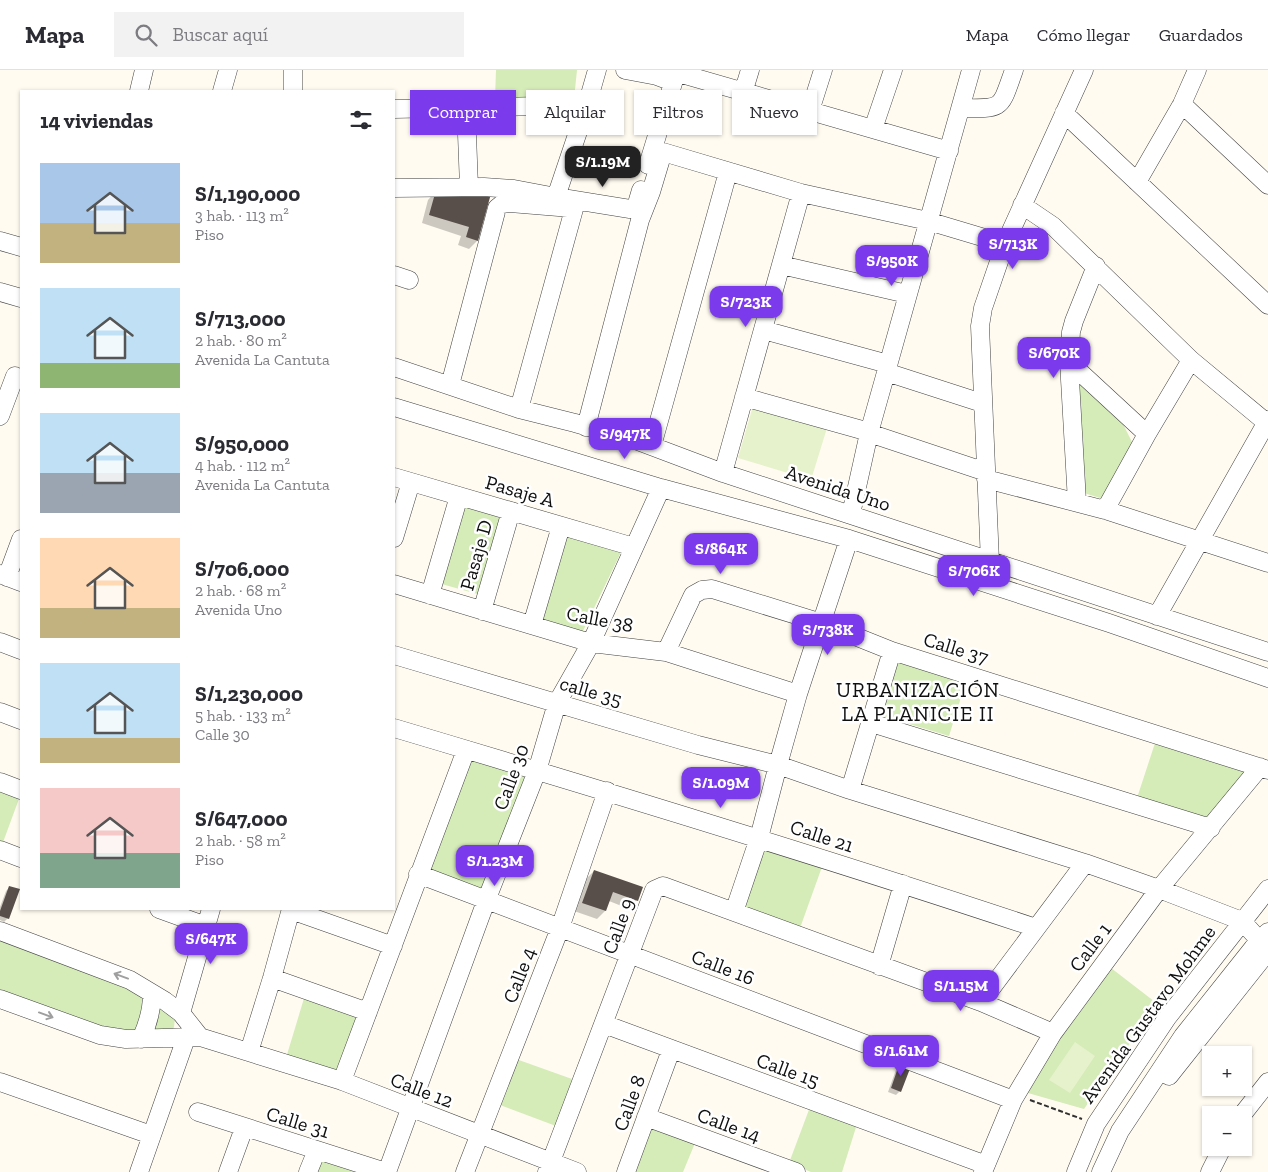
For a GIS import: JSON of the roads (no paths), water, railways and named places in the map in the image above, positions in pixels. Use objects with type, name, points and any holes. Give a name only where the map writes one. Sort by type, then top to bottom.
[{"type":"street","points":[[139,90],[144,70]]},
{"type":"street","points":[[222,90],[228,70]]},
{"type":"street","points":[[293,70],[293,90]]},
{"type":"street","points":[[591,90],[597,70]]},
{"type":"street","points":[[625,70],[657,76],[677,75],[732,90]]},
{"type":"street","points":[[744,90],[750,70]]},
{"type":"street","points":[[816,90],[823,70]]},
{"type":"street","points":[[873,129],[892,70]]},
{"type":"street","points":[[851,514],[865,431],[887,368],[962,108],[971,70]]},
{"type":"street","points":[[962,108],[990,108],[999,104],[1014,70]]},
{"type":"street","points":[[990,562],[982,403],[980,326],[983,308],[1005,244],[1084,70]]},
{"type":"street","points":[[1137,182],[1182,104],[1197,70]]},
{"type":"street","points":[[450,386],[494,213],[497,208],[502,204],[527,198],[556,197],[627,209],[636,207],[677,75]]},
{"type":"street","points":[[1182,104],[1268,185]]},
{"type":"street","points":[[395,109],[410,109]]},
{"type":"street","points":[[817,112],[949,151]]},
{"type":"street","points":[[1064,113],[1268,305]]},
{"type":"street","points":[[467,135],[469,187]]},
{"type":"street","points":[[556,197],[577,135]]},
{"type":"street","points":[[586,427],[640,220],[663,152],[802,193],[928,221],[1005,244]]},
{"type":"street","points":[[652,446],[728,172]]},
{"type":"street","points":[[395,188],[469,187],[514,189],[527,198],[574,209],[640,220]]},
{"type":"street","points":[[723,472],[802,193]]},
{"type":"street","points":[[1022,205],[1054,226],[1191,360],[1267,422],[1157,616]]},
{"type":"street","points":[[519,410],[574,209]]},
{"type":"street","points":[[0,240],[20,248]]},
{"type":"street","points":[[0,255],[20,248]]},
{"type":"street","points":[[781,265],[907,294]]},
{"type":"street","points":[[1077,502],[1069,362],[1071,332],[1096,266]]},
{"type":"street","points":[[0,292],[20,298]]},
{"type":"street","points":[[763,330],[887,368],[982,403]]},
{"type":"street","points":[[1105,510],[1146,434],[1191,360]]},
{"type":"street","points":[[1069,362],[1146,434]]},
{"type":"street","name":"Avenida Uno","points":[[395,367],[519,410],[652,446],[723,472],[990,562],[1268,652]]},
{"type":"street","points":[[0,416],[12,375]]},
{"type":"street","points":[[744,397],[865,431],[986,475],[1105,510],[1268,564]]},
{"type":"street","points":[[395,407],[661,488],[849,539],[1109,623],[1268,678]]},
{"type":"street","points":[[395,531],[402,480]]},
{"type":"street","name":"Pasaje A","points":[[402,480],[634,547]]},
{"type":"street","name":"Calle 30","points":[[387,1172],[486,901],[537,771],[557,704],[591,643],[661,488]]},
{"type":"street","points":[[430,595],[459,496]]},
{"type":"street","name":"Pasaje D","points":[[482,611],[511,511]]},
{"type":"street","points":[[532,625],[561,526]]},
{"type":"street","points":[[734,912],[759,838],[798,694],[849,539]]},
{"type":"street","points":[[10,578],[20,543]]},
{"type":"street","name":"Calle 38","points":[[395,584],[591,643],[666,652],[798,694]]},
{"type":"street","name":"Calle 37","points":[[666,652],[693,595],[702,590],[712,589],[822,623],[892,650],[1264,768]]},
{"type":"street","points":[[0,642],[20,650]]},
{"type":"street","points":[[850,790],[892,650]]},
{"type":"street","name":"calle 35","points":[[395,655],[698,745],[778,764],[850,790],[1086,863],[1242,921]]},
{"type":"street","points":[[0,712],[20,720]]},
{"type":"street","points":[[871,723],[1210,828]]},
{"type":"street","name":"Calle 21","points":[[395,728],[759,838],[1036,928]]},
{"type":"street","points":[[342,1082],[418,874],[466,750]]},
{"type":"street","name":"Calle 1","points":[[984,1168],[1014,1098],[1053,1032],[1159,889],[1264,768]]},
{"type":"street","points":[[0,782],[20,790]]},
{"type":"street","name":"Calle 4","points":[[465,1172],[560,928],[607,791]]},
{"type":"street","points":[[0,850],[20,858]]},
{"type":"street","points":[[981,1002],[1086,863]]},
{"type":"street","name":"Calle 16","points":[[418,874],[1014,1098]]},
{"type":"street","points":[[879,966],[904,884]]},
{"type":"street","name":"Calle 9","points":[[549,1167],[654,890],[663,886],[981,1002],[1053,1032]]},
{"type":"street","name":"Avenida Gustavo Mohme","points":[[1076,1172],[1096,1124],[1167,1018],[1268,889]]},
{"type":"street","points":[[162,910],[206,926]]},
{"type":"street","points":[[181,1013],[211,910]]},
{"type":"street","points":[[249,1052],[291,910]]},
{"type":"street","points":[[294,910],[393,946]]},
{"type":"street","points":[[1113,1172],[1131,1131],[1168,1076],[1265,946],[1242,921]]},
{"type":"street","points":[[0,932],[130,980],[181,1013],[193,1037],[151,1135],[139,1172]]},
{"type":"street","name":"Avenida Gustavo Mohme","points":[[1101,1172],[1120,1131],[1183,1036],[1253,948],[1265,946]]},
{"type":"street","points":[[272,978],[368,1012]]},
{"type":"street","points":[[141,1039],[152,1007],[152,994]]},
{"type":"street","name":"Calle 12","points":[[0,999],[100,1035],[126,1039],[193,1037],[249,1052],[342,1082],[410,1108],[479,1135],[549,1167],[577,1172]]},
{"type":"street","name":"Calle 15","points":[[604,1024],[984,1168]]},
{"type":"street","name":"Calle 8","points":[[626,1172],[672,1050]]},
{"type":"street","points":[[0,1082],[151,1135]]},
{"type":"street","points":[[1249,1106],[1268,1082]]},
{"type":"street","name":"Calle 31","points":[[198,1112],[387,1172]]},
{"type":"street","name":"Calle 14","points":[[646,1117],[796,1172]]},
{"type":"street","points":[[228,1172],[244,1128]]},
{"type":"street","points":[[308,1172],[316,1150]]},
{"type":"street","points":[[1210,1172],[1218,1156]]},
{"type":"district","name":"URBANIZACIÓN LA PLANICIE II","points":[[918,701]]}]
